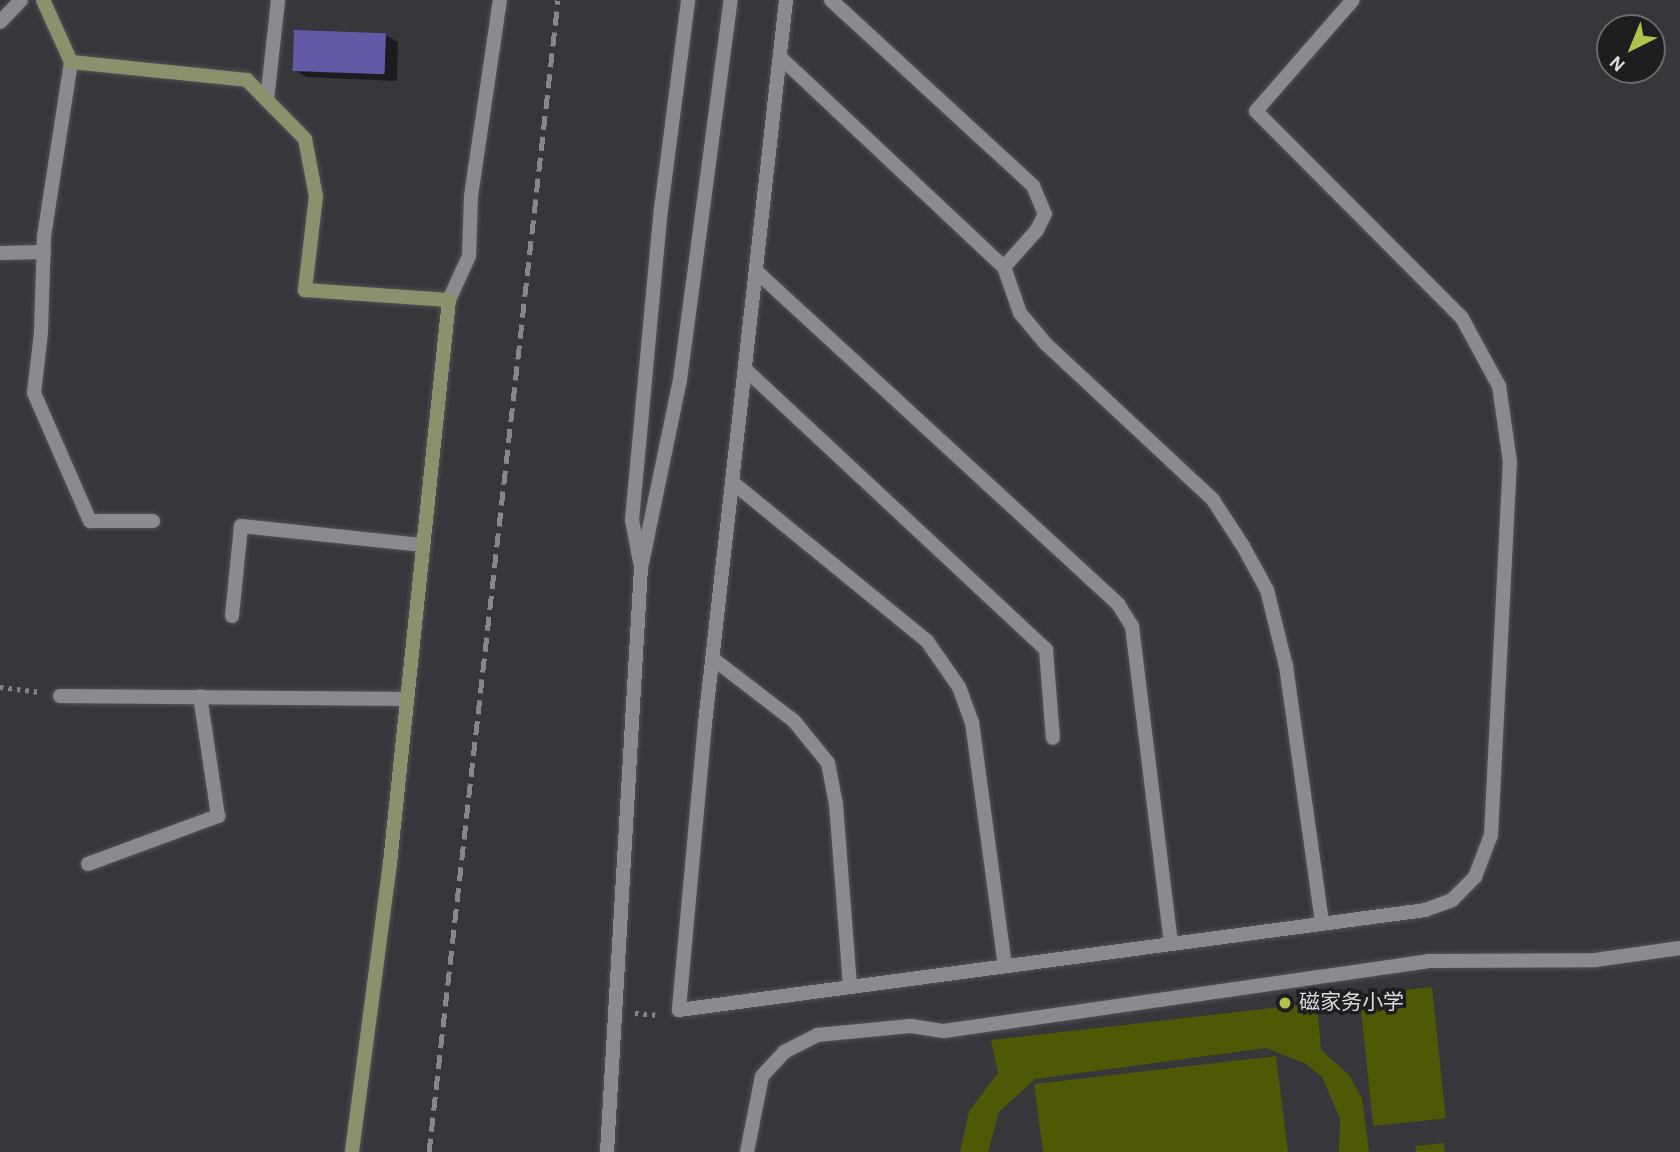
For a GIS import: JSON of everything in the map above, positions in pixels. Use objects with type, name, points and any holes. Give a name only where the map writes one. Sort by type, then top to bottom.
[{"type":"street","points":[[0,22],[20,0]]},
{"type":"street","points":[[43,0],[71,62],[44,252],[34,393],[90,521],[153,521]]},
{"type":"street","points":[[267,100],[278,0]]},
{"type":"street","points":[[352,1152],[407,699],[449,300],[469,256],[471,196],[500,0]]},
{"type":"street","points":[[642,568],[632,520],[661,209],[688,0]]},
{"type":"street","points":[[607,1152],[618,1011],[642,568],[680,380],[731,0]]},
{"type":"street","points":[[786,0],[712,658],[679,1010],[1439,906],[1463,890],[1483,864],[1491,835],[1510,462],[1499,386],[1477,338],[1376,228],[1256,111],[1353,0]]},
{"type":"street","points":[[831,0],[1033,186],[1045,214],[1037,230],[1004,267]]},
{"type":"street","points":[[780,57],[1004,267],[1020,313],[1064,364],[1213,499],[1267,590],[1286,666],[1322,923]]},
{"type":"street","points":[[71,62],[247,80],[305,139],[316,196],[305,290],[449,300]]},
{"type":"street","points":[[0,253],[44,252]]},
{"type":"street","points":[[756,271],[1118,604],[1132,626],[1171,942]]},
{"type":"street","points":[[745,369],[1046,650],[1053,738]]},
{"type":"street","points":[[732,482],[928,641],[959,687],[972,722],[1005,965]]},
{"type":"street","points":[[232,616],[241,526],[423,545]]},
{"type":"street","points":[[712,658],[794,721],[828,763],[836,804],[850,986]]},
{"type":"street","points":[[60,696],[407,699]]},
{"type":"street","points":[[89,864],[218,816],[200,696]]},
{"type":"street","points":[[747,1152],[762,1076],[784,1052],[817,1035],[911,1027],[944,1031],[1428,961],[1595,960],[1680,948]]},
{"type":"path","points":[[0,687],[60,696]]},
{"type":"path","points":[[618,1011],[665,1016],[686,1009]]},
{"type":"green space","points":[[1432,987],[1446,1118],[1373,1126],[1359,995]]},
{"type":"green space","points":[[1317,1003],[1321,1050],[1349,1075],[1362,1098],[1369,1152],[1339,1152],[1340,1119],[1322,1077],[1306,1064],[1266,1048],[1035,1079],[999,1112],[988,1152],[960,1152],[969,1111],[998,1073],[991,1040]]},
{"type":"green space","points":[[1276,1056],[1288,1152],[1043,1152],[1034,1084]]},
{"type":"green space","points":[[1444,1143],[1445,1152],[1416,1152],[1415,1146]]},
{"type":"building","points":[[294,30],[386,33],[385,74],[293,71]]},
{"type":"railway","points":[[429,1152],[558,0]]},
{"type":"place","name":"磁家务小学","points":[[1285,1003]]}]
